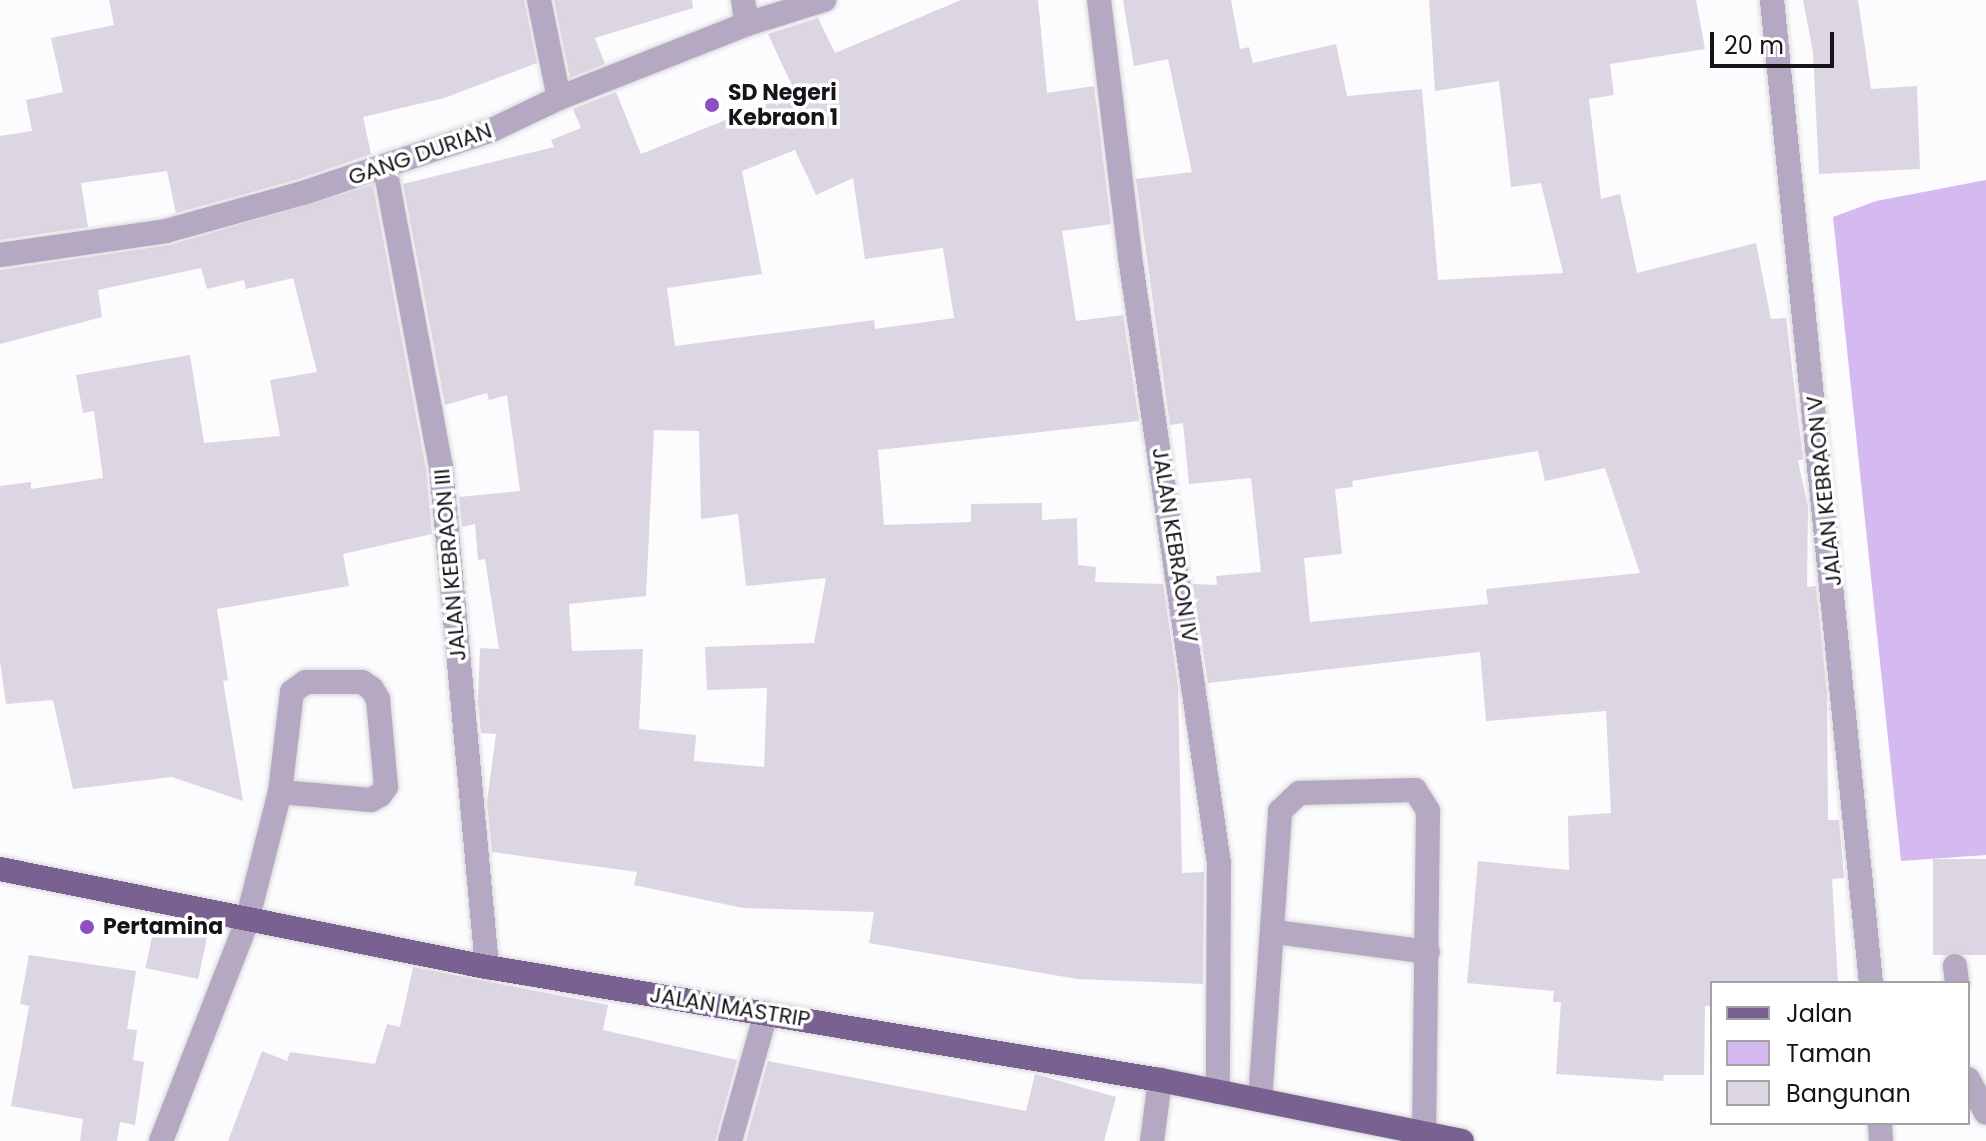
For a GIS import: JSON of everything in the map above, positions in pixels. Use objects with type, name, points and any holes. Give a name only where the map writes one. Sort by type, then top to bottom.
[{"type":"main road","name":"JALAN MASTRIP","points":[[0,869],[487,967],[1160,1080],[1462,1141]]},
{"type":"street","points":[[539,0],[559,98]]},
{"type":"street","name":"GANG DURIAN","points":[[0,255],[166,231],[385,168],[492,130],[745,12],[824,0]]},
{"type":"street","name":"JALAN KEBRAON IV","points":[[1099,0],[1130,257],[1219,863],[1218,1092]]},
{"type":"street","name":"JALAN KEBRAON V","points":[[1772,0],[1871,981]]},
{"type":"street","name":"JALAN KEBRAON III","points":[[385,168],[441,467],[487,967]]},
{"type":"street","points":[[161,1141],[247,921],[280,792],[297,687],[362,682],[372,689],[378,699],[386,787],[380,795],[371,800],[280,792]]},
{"type":"street","points":[[1260,1100],[1275,932],[1280,811],[1287,799],[1299,793],[1415,790],[1428,811],[1424,1133]]},
{"type":"street","points":[[1275,932],[1428,952]]},
{"type":"street","points":[[730,1141],[766,1013]]},
{"type":"street","points":[[1152,1141],[1160,1080]]},
{"type":"street","points":[[1970,1083],[1986,1113]]},
{"type":"green space","points":[[1986,180],[1986,855],[1901,861],[1833,217],[1876,201]]},
{"type":"building","points":[[109,0],[524,0],[537,63],[444,98],[363,117],[371,154],[299,179],[176,213],[167,171],[81,183],[88,227],[0,240],[0,136],[32,131],[26,100],[63,92],[51,38],[114,25]]},
{"type":"building","points":[[554,0],[692,0],[693,8],[595,38],[605,64],[570,78]]},
{"type":"building","points":[[961,0],[1038,0],[1047,93],[1094,86],[1111,224],[1062,231],[1076,321],[1123,315],[1139,421],[878,450],[884,525],[971,522],[971,504],[1042,503],[1042,520],[1077,518],[1078,565],[1096,567],[1095,582],[1163,584],[1178,686],[1182,873],[1204,872],[1203,984],[1077,979],[869,943],[874,912],[743,908],[634,885],[637,872],[492,852],[487,802],[496,734],[481,733],[478,702],[480,648],[499,649],[485,559],[478,560],[475,524],[462,527],[459,497],[520,491],[507,395],[489,400],[487,393],[445,405],[403,184],[554,147],[551,140],[581,128],[573,109],[616,92],[641,154],[795,92],[768,34],[818,18],[835,53]],"holes":[[[795,150],[816,195],[853,178],[865,259],[943,248],[954,318],[875,329],[874,320],[675,346],[667,288],[762,274],[742,171]],[[654,430],[699,431],[701,519],[738,514],[746,586],[826,578],[814,643],[705,647],[707,690],[767,688],[764,767],[694,761],[696,735],[639,729],[643,649],[572,651],[569,604],[646,596]]]},
{"type":"building","points":[[1123,0],[1231,0],[1240,49],[1249,47],[1253,63],[1336,44],[1347,96],[1422,89],[1438,280],[1563,273],[1541,183],[1511,187],[1499,81],[1435,91],[1429,0],[1696,0],[1705,49],[1610,64],[1614,95],[1589,99],[1601,199],[1620,194],[1637,273],[1756,243],[1771,319],[1786,318],[1803,459],[1798,461],[1808,507],[1807,587],[1816,586],[1827,693],[1828,820],[1839,820],[1844,878],[1832,879],[1838,981],[1710,981],[1710,1006],[1705,1006],[1704,1075],[1664,1075],[1663,1081],[1556,1074],[1561,1002],[1553,1002],[1554,991],[1467,983],[1478,861],[1569,870],[1568,816],[1611,813],[1606,711],[1486,721],[1480,652],[1208,683],[1193,584],[1217,585],[1216,576],[1261,572],[1251,478],[1189,484],[1183,423],[1170,425],[1136,179],[1192,172],[1168,59],[1134,66]],"holes":[[[1538,451],[1545,481],[1605,468],[1640,573],[1486,589],[1488,604],[1310,622],[1304,558],[1342,554],[1335,489],[1353,487],[1352,481]]]},
{"type":"building","points":[[1803,0],[1858,0],[1871,89],[1917,86],[1920,169],[1819,174],[1813,52]]},
{"type":"building","points":[[373,185],[426,469],[432,534],[343,554],[349,586],[217,609],[228,680],[223,681],[243,801],[172,777],[73,789],[53,700],[6,704],[0,661],[0,486],[31,482],[31,489],[103,478],[94,411],[83,413],[76,375],[190,355],[204,443],[280,436],[270,380],[317,372],[293,278],[246,289],[244,280],[207,289],[201,268],[98,290],[102,317],[0,344],[0,270],[170,245]]},
{"type":"building","points":[[1933,859],[1986,859],[1986,955],[1933,955]]},
{"type":"building","points":[[156,918],[209,929],[198,979],[145,968]]},
{"type":"building","points":[[29,955],[136,971],[127,1029],[137,1030],[133,1060],[144,1062],[135,1125],[120,1122],[117,1141],[80,1141],[83,1119],[11,1106],[29,1006],[20,1004]]},
{"type":"building","points":[[413,967],[608,1005],[603,1030],[737,1060],[715,1141],[228,1141],[262,1051],[287,1061],[290,1052],[375,1064],[387,1024],[400,1027]]},
{"type":"building","points":[[768,1061],[1026,1111],[1035,1074],[1116,1097],[1104,1141],[746,1141]]},
{"type":"place","name":"SD Negeri Kebraon 1","points":[[712,105]]},
{"type":"place","name":"Pertamina","points":[[87,927]]}]
